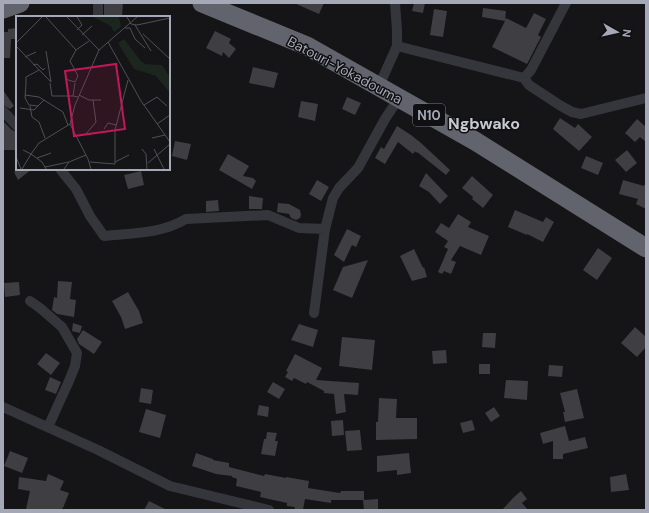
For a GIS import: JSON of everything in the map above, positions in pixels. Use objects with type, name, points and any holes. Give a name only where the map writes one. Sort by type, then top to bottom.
[{"type":"highway","points":[[3,10],[20,3]]},
{"type":"highway","name":"Batouri-Yokadouma","points":[[202,3],[307,46],[475,141],[646,248]]},
{"type":"street","points":[[98,3],[98,16]]},
{"type":"street","points":[[379,86],[397,46],[395,3]]},
{"type":"street","points":[[524,78],[530,70],[566,3]]},
{"type":"street","points":[[397,46],[524,78],[529,85],[572,112],[581,114],[646,98]]},
{"type":"street","points":[[314,313],[324,229],[333,198],[339,188],[358,168],[385,119],[399,98]]},
{"type":"street","points":[[3,111],[16,125]]},
{"type":"street","points":[[61,170],[76,189],[90,216],[104,236],[156,231],[175,225],[186,219],[268,214],[299,228],[324,229]]},
{"type":"street","points":[[30,301],[62,327],[77,353],[75,366],[48,427]]},
{"type":"street","points":[[3,407],[170,486],[269,510]]},
{"type":"building","points":[[104,3],[123,3],[122,16],[104,16]]},
{"type":"building","points":[[294,3],[324,3],[319,14]]},
{"type":"building","points":[[414,3],[425,3],[423,13],[412,11]]},
{"type":"building","points":[[483,8],[506,11],[505,20],[506,18],[526,28],[534,13],[546,19],[538,35],[541,37],[527,64],[492,47],[505,21],[482,17]]},
{"type":"building","points":[[434,9],[447,11],[443,37],[430,35]]},
{"type":"building","points":[[16,28],[16,39],[11,39],[10,58],[3,58],[3,32],[8,32],[8,29]]},
{"type":"building","points":[[215,31],[231,39],[229,43],[236,49],[229,58],[223,52],[222,56],[206,48]]},
{"type":"building","points":[[253,67],[278,73],[274,88],[249,83]]},
{"type":"building","points":[[3,90],[14,106],[10,109],[3,105]]},
{"type":"building","points":[[347,97],[361,103],[355,115],[342,109]]},
{"type":"building","points":[[301,101],[318,104],[315,121],[298,117]]},
{"type":"building","points":[[560,118],[575,128],[578,124],[592,137],[579,151],[553,129]]},
{"type":"building","points":[[637,119],[646,127],[646,142],[640,137],[635,142],[625,133]]},
{"type":"building","points":[[3,121],[12,130],[16,132],[16,150],[3,150]]},
{"type":"building","points":[[397,126],[421,143],[450,170],[446,175],[417,152],[416,153],[415,151],[413,154],[398,142],[385,164],[375,158],[381,147],[384,149]]},
{"type":"building","points":[[175,141],[191,144],[187,160],[172,156]]},
{"type":"building","points":[[627,150],[637,163],[626,172],[615,160]]},
{"type":"building","points":[[228,154],[249,166],[243,176],[253,178],[256,181],[252,189],[219,170]]},
{"type":"building","points":[[586,156],[603,163],[598,175],[581,168]]},
{"type":"building","points":[[17,170],[31,170],[18,180],[14,172]]},
{"type":"building","points":[[141,171],[144,185],[128,189],[124,175]]},
{"type":"building","points":[[426,173],[448,196],[440,204],[429,192],[419,186]]},
{"type":"building","points":[[472,176],[493,195],[483,208],[462,188]]},
{"type":"building","points":[[317,180],[329,187],[321,201],[309,194]]},
{"type":"building","points":[[623,180],[644,186],[646,181],[646,209],[636,204],[638,199],[619,194]]},
{"type":"building","points":[[249,196],[263,198],[262,209],[249,209]]},
{"type":"building","points":[[218,200],[219,211],[206,212],[206,201]]},
{"type":"building","points":[[278,203],[289,204],[300,210],[300,218],[296,220],[291,218],[289,214],[277,212]]},
{"type":"building","points":[[515,210],[543,222],[546,217],[554,222],[543,242],[508,227]]},
{"type":"building","points":[[458,214],[471,222],[468,227],[489,236],[481,255],[460,246],[451,260],[456,262],[451,274],[444,271],[442,274],[438,272],[448,249],[444,247],[448,241],[435,232],[441,223],[449,228]]},
{"type":"building","points":[[347,229],[361,236],[356,247],[352,245],[344,262],[334,255]]},
{"type":"building","points":[[598,248],[612,258],[597,280],[583,270]]},
{"type":"building","points":[[414,249],[423,268],[424,267],[427,277],[412,281],[400,256]]},
{"type":"building","points":[[368,260],[352,298],[333,290],[343,267]]},
{"type":"building","points":[[58,281],[72,282],[70,299],[76,300],[74,317],[57,314],[52,310],[54,297],[57,298]]},
{"type":"building","points":[[19,282],[20,295],[5,297],[4,283]]},
{"type":"building","points":[[128,292],[139,311],[143,323],[125,329],[121,317],[112,301]]},
{"type":"building","points":[[73,323],[82,326],[80,333],[72,331]]},
{"type":"building","points":[[299,324],[318,330],[313,347],[291,340]]},
{"type":"building","points":[[635,327],[646,337],[646,347],[637,357],[621,343]]},
{"type":"building","points":[[83,330],[102,342],[94,354],[79,344],[77,339]]},
{"type":"building","points":[[483,333],[496,333],[495,348],[482,347]]},
{"type":"building","points":[[342,337],[375,340],[372,370],[339,366]]},
{"type":"building","points":[[446,350],[447,363],[433,364],[432,351]]},
{"type":"building","points":[[46,353],[60,363],[51,375],[37,364]]},
{"type":"building","points":[[295,354],[322,368],[316,380],[359,383],[358,395],[344,394],[346,412],[336,414],[334,394],[324,393],[324,391],[307,382],[306,384],[294,378],[292,381],[285,377],[288,372],[286,371]]},
{"type":"building","points":[[479,364],[490,364],[490,374],[479,374]]},
{"type":"building","points":[[549,365],[563,366],[562,377],[548,376]]},
{"type":"building","points":[[50,377],[61,382],[56,394],[45,390]]},
{"type":"building","points":[[506,380],[528,381],[527,400],[504,398]]},
{"type":"building","points":[[273,382],[285,389],[279,399],[267,392]]},
{"type":"building","points":[[141,388],[153,390],[151,404],[139,402]]},
{"type":"building","points":[[577,389],[584,418],[565,422],[563,412],[565,412],[560,393]]},
{"type":"building","points":[[379,398],[397,399],[396,418],[417,418],[417,439],[376,440],[376,422],[378,422]]},
{"type":"building","points":[[259,405],[269,407],[268,417],[257,415]]},
{"type":"building","points":[[494,407],[500,416],[491,422],[485,413]]},
{"type":"building","points":[[146,409],[166,415],[160,438],[139,432]]},
{"type":"building","points":[[343,420],[344,435],[332,436],[331,421]]},
{"type":"building","points":[[472,420],[475,430],[463,433],[460,423]]},
{"type":"building","points":[[565,426],[569,441],[585,437],[588,448],[563,454],[563,459],[553,459],[553,441],[543,444],[540,433]]},
{"type":"building","points":[[360,430],[362,450],[347,451],[345,431]]},
{"type":"building","points":[[267,432],[277,433],[275,441],[278,441],[275,456],[261,454]]},
{"type":"building","points":[[10,451],[28,458],[22,473],[4,466]]},
{"type":"building","points":[[196,453],[213,460],[229,463],[229,467],[264,476],[265,474],[309,481],[308,488],[340,493],[341,491],[364,491],[364,500],[331,500],[331,503],[305,499],[303,510],[294,510],[295,507],[287,506],[287,503],[260,497],[261,492],[236,486],[237,479],[232,476],[216,474],[192,466]]},
{"type":"building","points":[[409,453],[411,473],[397,475],[397,470],[377,472],[377,456]]},
{"type":"building","points":[[48,474],[64,481],[60,490],[69,493],[63,508],[60,510],[26,509],[30,491],[18,489],[19,477],[46,481]]},
{"type":"building","points":[[626,474],[629,490],[611,492],[610,477]]},
{"type":"building","points":[[521,491],[527,499],[522,503],[528,510],[502,510],[514,497]]},
{"type":"building","points":[[378,499],[378,510],[364,510],[363,500]]},
{"type":"building","points":[[149,501],[167,510],[144,510]]},
{"type":"district","name":"Ngbwako","points":[[484,123]]}]
